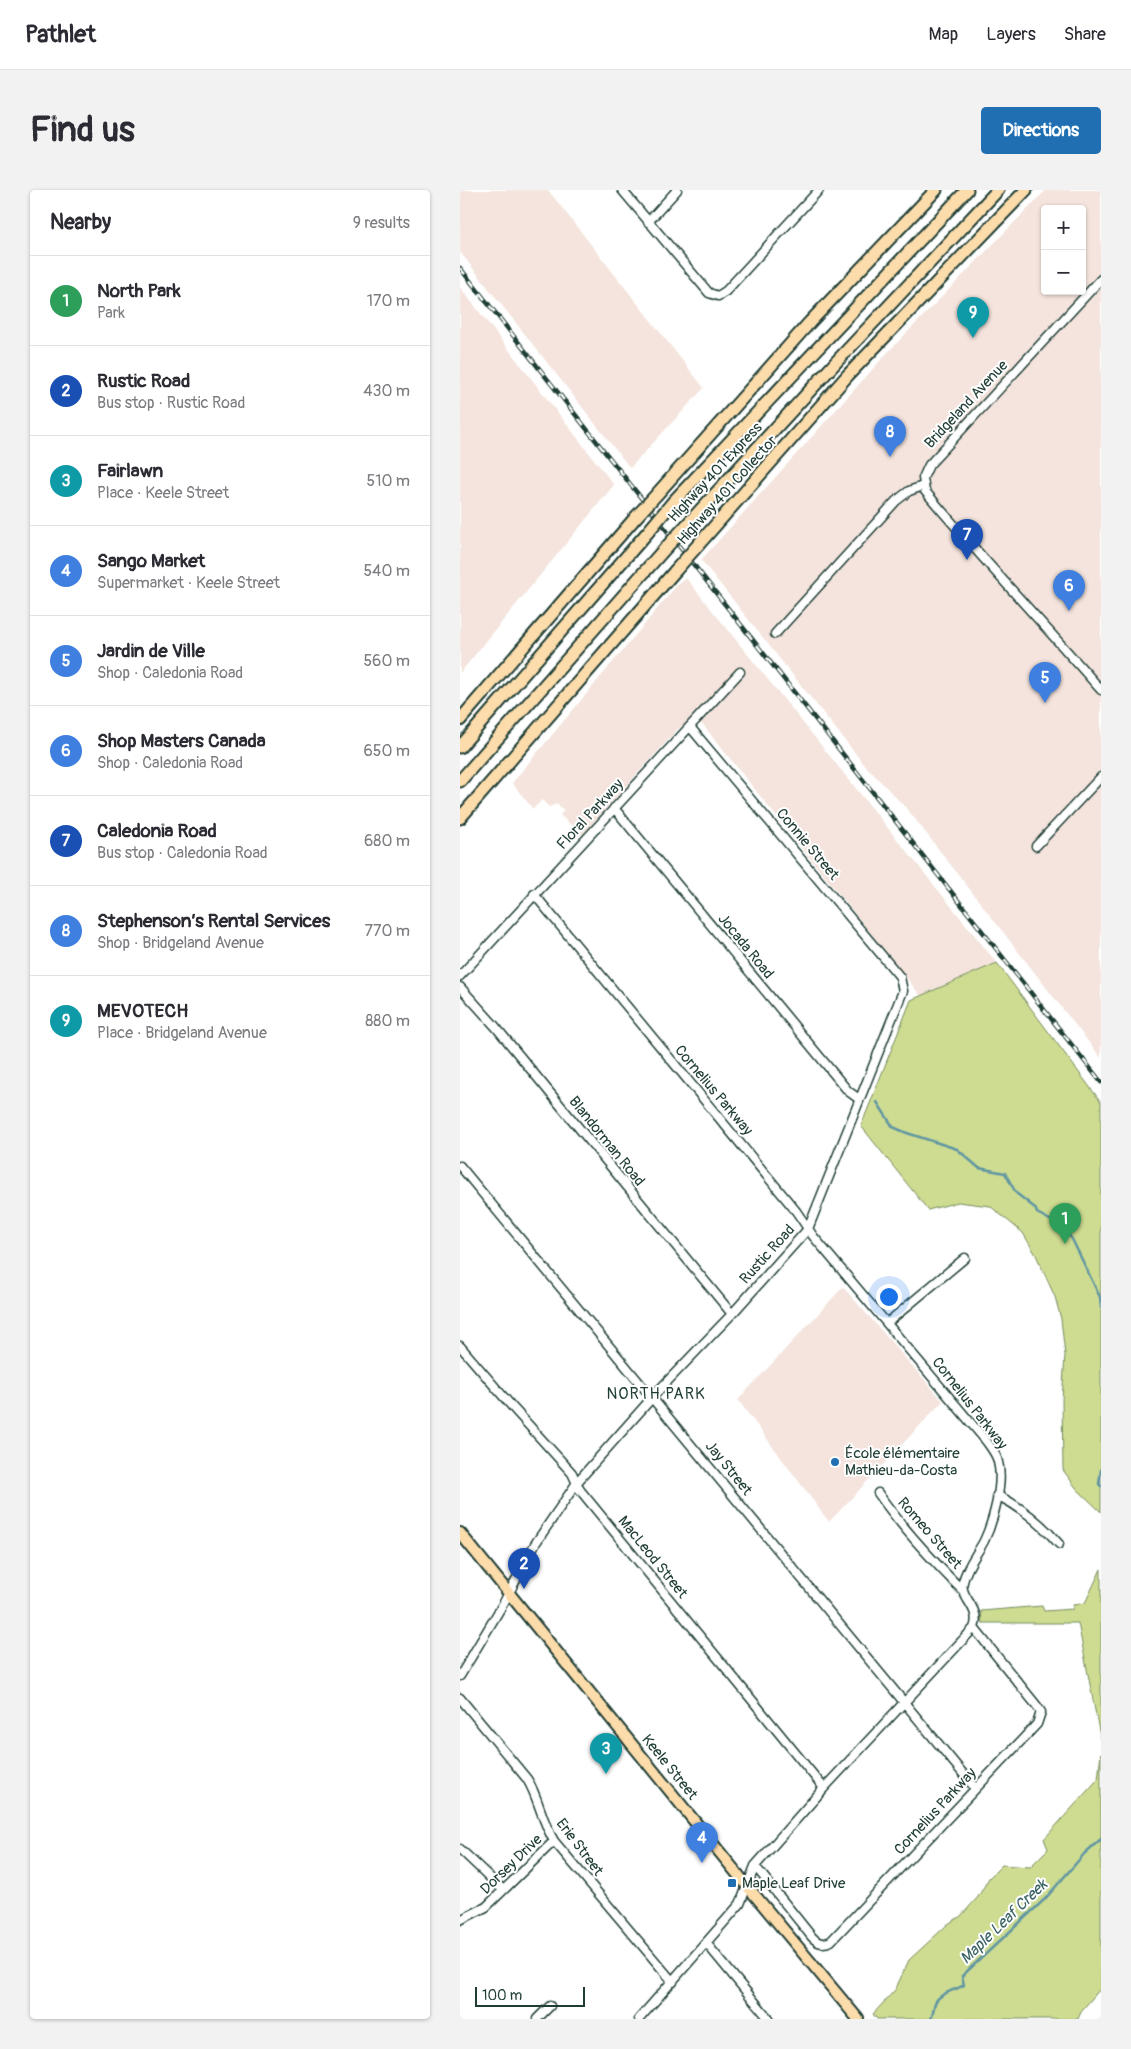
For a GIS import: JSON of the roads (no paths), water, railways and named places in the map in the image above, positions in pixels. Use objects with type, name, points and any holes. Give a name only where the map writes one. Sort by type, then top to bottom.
[{"type":"highway","points":[[460,720],[810,322],[936,190]]},
{"type":"highway","name":"Highway 401 Express","points":[[460,746],[673,502],[966,190]]},
{"type":"highway","name":"Highway 401 Express","points":[[460,781],[661,553],[838,360],[998,190]]},
{"type":"highway","name":"Highway 401 Collector","points":[[460,818],[848,375],[1026,190]]},
{"type":"highway","points":[[460,824],[490,784]]},
{"type":"main road","name":"Keele Street","points":[[460,1534],[858,2019]]},
{"type":"street","points":[[622,190],[709,293],[718,296],[726,291],[820,190]]},
{"type":"street","points":[[648,222],[677,190]]},
{"type":"street","name":"Bridgeland Avenue","points":[[923,486],[923,478],[929,465],[1101,279]]},
{"type":"street","points":[[775,634],[896,501],[908,491],[923,486],[966,540],[1043,623],[1101,690]]},
{"type":"street","name":"Floral Parkway","points":[[460,976],[740,672]]},
{"type":"street","name":"Connie Street","points":[[690,728],[811,870],[902,981]]},
{"type":"street","points":[[1036,846],[1101,777]]},
{"type":"street","name":"Jocada Road","points":[[614,808],[848,1092],[859,1099]]},
{"type":"street","name":"Cornelius Parkway","points":[[534,894],[796,1210],[808,1229],[995,1454],[998,1462],[1000,1479],[997,1495],[984,1540],[967,1570],[962,1582],[962,1590],[975,1614],[976,1623],[974,1628],[1041,1712],[1037,1724],[831,1941],[816,1942],[755,1866]]},
{"type":"street","name":"Rustic Road","points":[[460,1676],[510,1594],[536,1544],[578,1481],[808,1229],[899,1003],[903,991],[902,981]]},
{"type":"street","name":"Blandorman Road","points":[[460,987],[495,1026],[732,1314]]},
{"type":"street","name":"Jay Street","points":[[460,1166],[975,1788]]},
{"type":"street","points":[[887,1323],[965,1258]]},
{"type":"street","name":"MacLeod Street","points":[[460,1346],[572,1473],[578,1481],[580,1490],[824,1788]]},
{"type":"street","name":"Romeo Street","points":[[878,1493],[897,1519],[962,1590]]},
{"type":"street","points":[[997,1495],[1011,1502],[1032,1518],[1049,1532],[1059,1544]]},
{"type":"street","points":[[639,2019],[707,1944],[740,1904],[755,1866],[824,1788],[974,1628]]},
{"type":"street","name":"Erie Street","points":[[460,1698],[532,1786],[545,1825],[554,1841],[672,1982]]},
{"type":"street","name":"Dorsey Drive","points":[[460,1920],[486,1907],[554,1841]]},
{"type":"street","points":[[460,1849],[503,1890]]},
{"type":"street","points":[[707,1944],[770,2019]]},
{"type":"street","points":[[537,2019],[550,2006]]},
{"type":"waterway","points":[[877,1102],[893,1127],[957,1149],[979,1168],[1005,1173],[1016,1193],[1035,1208],[1037,1213],[1061,1226],[1072,1239],[1100,1297],[1101,1308]]},
{"type":"waterway","name":"Maple Leaf Creek","points":[[1101,1470],[1099,1484],[1101,1486]]},
{"type":"waterway","name":"Maple Leaf Creek","points":[[931,2019],[937,2000],[944,1994],[964,1985],[962,1976],[1045,1899],[1085,1853],[1101,1839]]},
{"type":"railway","points":[[460,268],[1101,1082]]},
{"type":"place","name":"MEVOTECH","points":[[973,338]]},
{"type":"place","name":"Stephenson’s Rental Services","points":[[890,457]]},
{"type":"place","name":"Caledonia Road","points":[[967,560]]},
{"type":"place","name":"Shop Masters Canada","points":[[1069,611]]},
{"type":"place","name":"Jardin de Ville","points":[[1045,703]]},
{"type":"place","name":"North Park","points":[[1065,1244]]},
{"type":"place","name":"École élémentaire Mathieu-da-Costa","points":[[835,1462]]},
{"type":"place","name":"Rustic Road","points":[[524,1589]]},
{"type":"place","name":"Fairlawn","points":[[606,1774]]},
{"type":"place","name":"Sango Market","points":[[702,1863]]},
{"type":"place","name":"Maple Leaf Drive","points":[[732,1883]]},
{"type":"district","name":"NORTH PARK","points":[[656,1393]]}]
